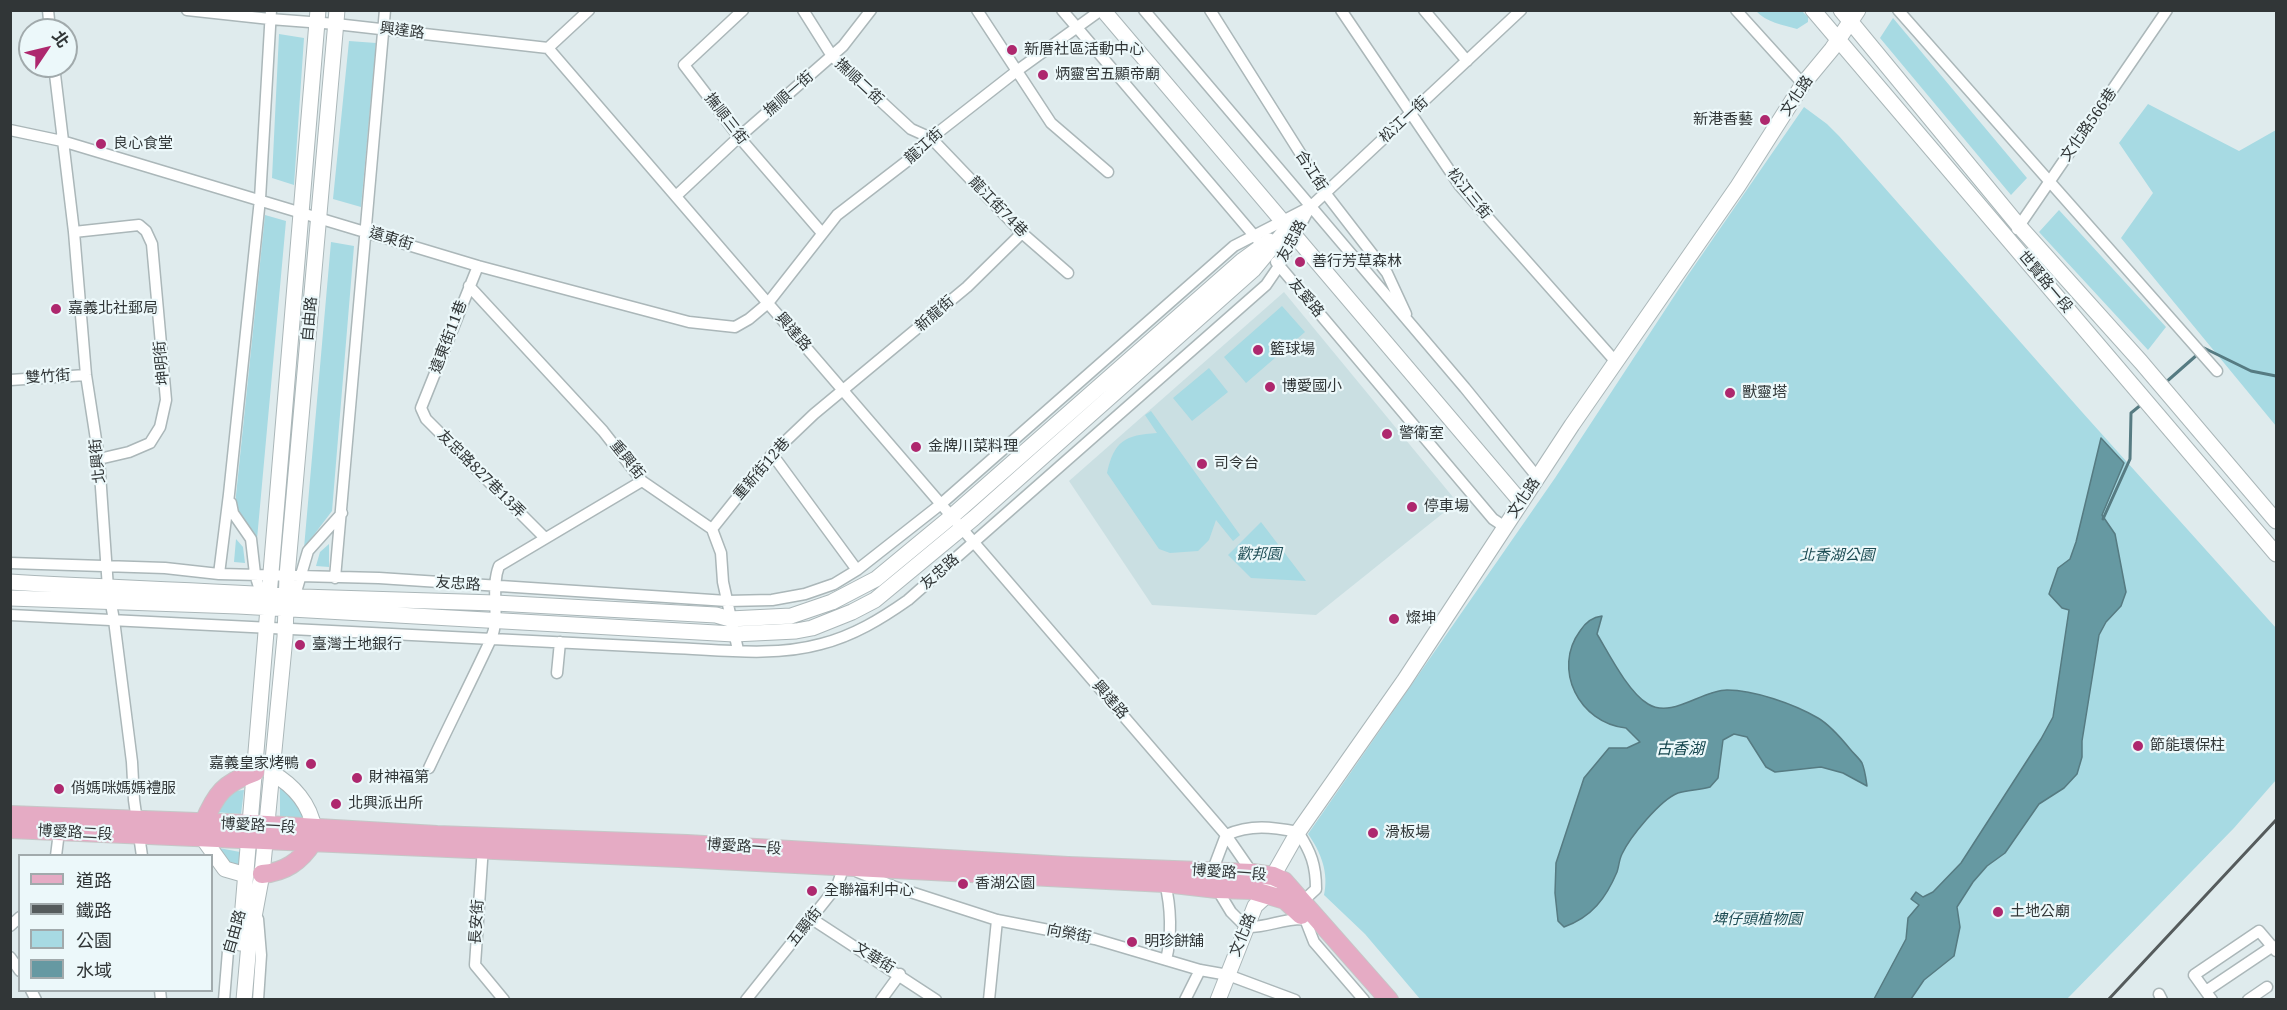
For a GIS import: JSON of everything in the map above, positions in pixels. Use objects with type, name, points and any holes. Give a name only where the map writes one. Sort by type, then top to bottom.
[{"type":"main road","points":[[203,831],[211,805],[225,786],[263,773]]},
{"type":"main road","name":"博愛路二段","points":[[10,815],[138,827]]},
{"type":"main road","name":"博愛路二段","points":[[10,829],[59,832],[138,827]]},
{"type":"main road","name":"博愛路一段","points":[[138,827],[484,842],[860,853],[1215,881],[1285,900],[1306,911]]},
{"type":"main road","points":[[254,875],[277,873],[287,868],[300,859],[314,835]]},
{"type":"main road","name":"博愛路一段","points":[[484,842],[844,866],[1165,883],[1215,881],[1253,873],[1273,876],[1284,881],[1323,934]]},
{"type":"main road","points":[[1323,934],[1376,999]]},
{"type":"main road","points":[[1323,934],[1389,999]]},
{"type":"street","name":"興達路","points":[[188,10],[336,17],[384,29],[548,48],[1226,835],[1267,895]]},
{"type":"street","points":[[335,578],[385,10]]},
{"type":"street","points":[[548,48],[589,10]]},
{"type":"street","name":"撫順三街","points":[[743,10],[684,65],[739,137],[822,233]]},
{"type":"street","name":"撫順二街","points":[[803,10],[832,56],[911,129],[931,138]]},
{"type":"street","name":"撫順一街","points":[[676,196],[843,46],[871,10]]},
{"type":"street","points":[[977,10],[1051,123],[1108,172]]},
{"type":"street","name":"友愛路","points":[[1062,10],[1493,519],[1506,527]]},
{"type":"street","name":"龍江街","points":[[768,303],[837,215],[1018,70],[1102,10]]},
{"type":"street","name":"友愛路","points":[[1102,10],[1521,502]]},
{"type":"street","points":[[1143,10],[1538,478]]},
{"type":"street","name":"合江街","points":[[1209,10],[1326,194],[1387,273],[1413,329]]},
{"type":"street","name":"松江三街","points":[[1341,10],[1460,186],[1616,362]]},
{"type":"street","points":[[1424,10],[1467,61]]},
{"type":"street","name":"松江一街","points":[[1287,229],[1521,10]]},
{"type":"street","points":[[1736,10],[1803,84]]},
{"type":"street","name":"世賢路一段","points":[[1813,10],[2277,554]]},
{"type":"street","points":[[1898,10],[2217,371]]},
{"type":"street","name":"文化路566巷","points":[[2010,239],[2167,10]]},
{"type":"street","name":"文化路","points":[[1218,999],[1255,906],[1267,895],[1273,876],[1298,832],[1404,681],[1572,425],[1738,186],[1803,84],[1838,39],[1849,14]]},
{"type":"street","name":"世賢路一段","points":[[1849,14],[2019,225],[2141,362],[2277,521]]},
{"type":"street","name":"自由路","points":[[219,574],[230,494],[260,200],[271,15]]},
{"type":"street","name":"自由路","points":[[263,773],[266,601],[271,575],[318,16]]},
{"type":"street","name":"自由路","points":[[245,947],[263,773],[294,576],[319,217],[336,17]]},
{"type":"street","name":"北興街","points":[[55,78],[74,232],[86,375],[99,459],[109,595],[114,620],[142,854]]},
{"type":"street","name":"遠東街","points":[[10,130],[62,141],[478,266],[689,322],[735,327],[768,303]]},
{"type":"street","name":"龍江街74巷","points":[[931,138],[1022,233],[1068,273]]},
{"type":"street","name":"坤明街","points":[[74,232],[139,225],[146,231],[152,244],[166,400],[160,427],[150,443],[129,452],[99,459]]},
{"type":"street","name":"友忠路","points":[[10,598],[109,595],[266,601],[494,620],[734,634],[796,632],[828,623],[875,600],[1261,244],[1287,229]]},
{"type":"street","name":"友忠路","points":[[10,615],[738,650],[780,651],[821,644],[867,627],[908,600],[1266,285],[1279,266],[1287,229]]},
{"type":"street","name":"新龍街","points":[[844,389],[895,349],[967,286],[1022,233]]},
{"type":"street","name":"友忠路","points":[[10,563],[165,568],[219,574],[379,578],[727,601],[772,600],[805,594],[824,589],[856,570],[940,504],[1234,246],[1261,244]]},
{"type":"street","name":"遠東街11巷","points":[[422,408],[478,266]]},
{"type":"street","name":"重興街","points":[[469,286],[603,431],[642,481],[712,529]]},
{"type":"street","name":"雙竹街","points":[[10,380],[86,375]]},
{"type":"street","name":"重新街12巷","points":[[712,529],[772,454],[844,389]]},
{"type":"street","name":"友忠路827巷13弄","points":[[422,408],[426,419],[545,538]]},
{"type":"street","points":[[772,454],[856,570]]},
{"type":"street","points":[[429,768],[491,638],[495,603],[494,587],[499,566],[642,481]]},
{"type":"street","name":"自由路","points":[[230,494],[233,513],[251,539],[255,574],[266,601]]},
{"type":"street","name":"自由路","points":[[294,576],[308,551],[342,513]]},
{"type":"street","name":"友忠路","points":[[289,603],[495,603],[683,613],[730,619],[791,616],[832,602],[876,579],[956,523]]},
{"type":"street","points":[[712,529],[721,553],[730,619],[738,650]]},
{"type":"street","name":"友忠路","points":[[10,582],[109,595]]},
{"type":"street","points":[[557,673],[560,642]]},
{"type":"street","points":[[263,773],[287,783],[306,803],[312,816],[314,835]]},
{"type":"street","points":[[1262,827],[1298,832],[1316,870],[1316,889],[1306,911],[1262,927],[1246,927],[1231,912],[1215,881],[1226,835],[1245,828],[1262,827]]},
{"type":"street","points":[[203,831],[225,869],[254,875]]},
{"type":"street","points":[[57,854],[59,832]]},
{"type":"street","name":"長安街","points":[[484,842],[475,965],[504,999]]},
{"type":"street","name":"五顯街","points":[[746,999],[837,886],[844,866],[860,853]]},
{"type":"street","name":"向榮街","points":[[844,866],[892,886],[997,920],[1095,939],[1200,970],[1228,975],[1295,999]]},
{"type":"street","points":[[1165,883],[1168,896],[1170,946],[1166,960]]},
{"type":"street","name":"自由路","points":[[226,999],[228,951],[250,901]]},
{"type":"street","name":"自由路","points":[[250,901],[261,954],[258,999]]},
{"type":"street","name":"文華街","points":[[812,919],[936,999]]},
{"type":"street","points":[[989,999],[997,920]]},
{"type":"street","points":[[2259,931],[2275,949],[2209,995],[2194,975],[2259,931]]},
{"type":"street","points":[[1323,934],[1364,999]]},
{"type":"street","points":[[1323,934],[1400,999]]},
{"type":"street","points":[[226,999],[245,947]]},
{"type":"street","points":[[235,999],[245,947]]},
{"type":"street","points":[[244,999],[245,947]]},
{"type":"street","points":[[245,947],[252,999]]},
{"type":"street","points":[[1185,999],[1200,970]]},
{"type":"street","points":[[881,999],[900,974]]},
{"type":"street","points":[[2248,999],[2267,987]]},
{"type":"shaded area","name":"博愛國小","points":[[1284,292],[1457,502],[1316,615],[1152,605],[1069,481]]},
{"type":"green space","points":[[1756,11],[1802,11],[1808,17],[1808,22],[1797,29],[1770,20]]},
{"type":"green space","points":[[1893,18],[2027,178],[2011,195],[1880,38]]},
{"type":"green space","points":[[279,34],[304,38],[294,185],[272,178]]},
{"type":"green space","points":[[349,41],[376,43],[361,207],[333,199]]},
{"type":"green space","points":[[2148,104],[2239,151],[2276,130],[2276,426],[2121,238],[2153,193],[2119,143]]},
{"type":"green space","name":"北香湖公園","points":[[1804,107],[1839,136],[2276,628],[2276,780],[2234,828],[2067,999],[1420,999],[1365,934],[1324,895],[1323,863],[1308,834],[1555,478],[1688,275]]},
{"type":"green space","points":[[2059,210],[2166,327],[2148,350],[2039,232]]},
{"type":"green space","points":[[265,215],[286,221],[257,539],[235,505]]},
{"type":"green space","points":[[331,242],[354,246],[332,511],[304,548]]},
{"type":"green space","name":"籃球場","points":[[1282,306],[1305,332],[1246,383],[1224,357]]},
{"type":"green space","points":[[1209,368],[1228,392],[1192,421],[1173,398]]},
{"type":"green space","points":[[1151,411],[1240,535],[1233,541],[1216,520],[1209,540],[1198,551],[1170,553],[1159,549],[1107,473],[1113,454],[1123,442],[1129,438],[1157,433],[1145,415]]},
{"type":"green space","name":"歡邦園","points":[[1261,522],[1306,581],[1251,578],[1228,555]]},
{"type":"green space","points":[[236,539],[243,547],[245,563],[234,562]]},
{"type":"green space","points":[[329,544],[329,567],[316,566],[320,552]]},
{"type":"green space","points":[[280,786],[299,804],[303,819],[280,817]]},
{"type":"green space","points":[[244,790],[241,814],[215,812],[234,791]]},
{"type":"green space","points":[[219,848],[240,852],[239,872],[227,864]]},
{"type":"water","points":[[2101,438],[2124,463],[2102,515],[2115,534],[2126,592],[2121,606],[2106,622],[2099,635],[2082,741],[2082,757],[2077,774],[2064,788],[2039,804],[2005,853],[1987,866],[1973,882],[1957,907],[1960,927],[1954,956],[1924,980],[1911,999],[1874,999],[1906,939],[1908,918],[1919,905],[1911,899],[1916,892],[1923,897],[1933,892],[1961,863],[2053,717],[2069,610],[2062,608],[2049,594],[2058,568],[2070,559],[2076,542]]},
{"type":"water","name":"古香湖","points":[[1602,616],[1597,634],[1626,682],[1648,704],[1657,708],[1667,708],[1717,691],[1727,690],[1749,692],[1786,703],[1818,718],[1835,732],[1862,763],[1867,786],[1843,773],[1821,767],[1775,772],[1766,767],[1747,737],[1734,734],[1723,740],[1718,778],[1710,787],[1678,793],[1654,811],[1626,847],[1617,872],[1597,906],[1583,918],[1564,927],[1558,921],[1555,893],[1556,863],[1584,778],[1609,748],[1627,748],[1640,742],[1626,728],[1609,724],[1595,716],[1583,705],[1570,677],[1569,661],[1572,646],[1584,625]]},
{"type":"waterway","points":[[2202,349],[2251,371],[2276,376]]},
{"type":"waterway","points":[[2165,383],[2198,354]]},
{"type":"waterway","points":[[2103,519],[2130,459],[2131,413],[2142,404]]},
{"type":"railway","points":[[2108,1000],[2276,820]]},
{"type":"place","name":"新厝社區活動中心","points":[[1012,50]]},
{"type":"place","name":"炳靈宮五顯帝廟","points":[[1043,75]]},
{"type":"place","name":"新港香藝","points":[[1765,120]]},
{"type":"place","name":"良心食堂","points":[[101,144]]},
{"type":"place","name":"善行芳草森林","points":[[1300,262]]},
{"type":"place","name":"嘉義北社郵局","points":[[56,309]]},
{"type":"place","name":"籃球場","points":[[1258,350]]},
{"type":"place","name":"博愛國小","points":[[1270,387]]},
{"type":"place","name":"獸靈塔","points":[[1730,393]]},
{"type":"place","name":"警衛室","points":[[1387,434]]},
{"type":"place","name":"金牌川菜料理","points":[[916,447]]},
{"type":"place","name":"司令台","points":[[1202,464]]},
{"type":"place","name":"停車場","points":[[1412,507]]},
{"type":"place","name":"燦坤","points":[[1394,619]]},
{"type":"place","name":"臺灣土地銀行","points":[[300,645]]},
{"type":"place","name":"節能環保柱","points":[[2138,746]]},
{"type":"place","name":"嘉義皇家烤鴨","points":[[311,764]]},
{"type":"place","name":"財神福第","points":[[357,778]]},
{"type":"place","name":"俏媽咪媽媽禮服","points":[[59,789]]},
{"type":"place","name":"北興派出所","points":[[336,804]]},
{"type":"place","name":"滑板場","points":[[1373,833]]},
{"type":"place","name":"香湖公園","points":[[963,884]]},
{"type":"place","name":"全聯福利中心","points":[[812,891]]},
{"type":"place","name":"土地公廟","points":[[1998,912]]},
{"type":"place","name":"明珍餅舖","points":[[1132,942]]},
{"type":"park label","name":"埤仔頭植物園","points":[[1757,920]]}]
